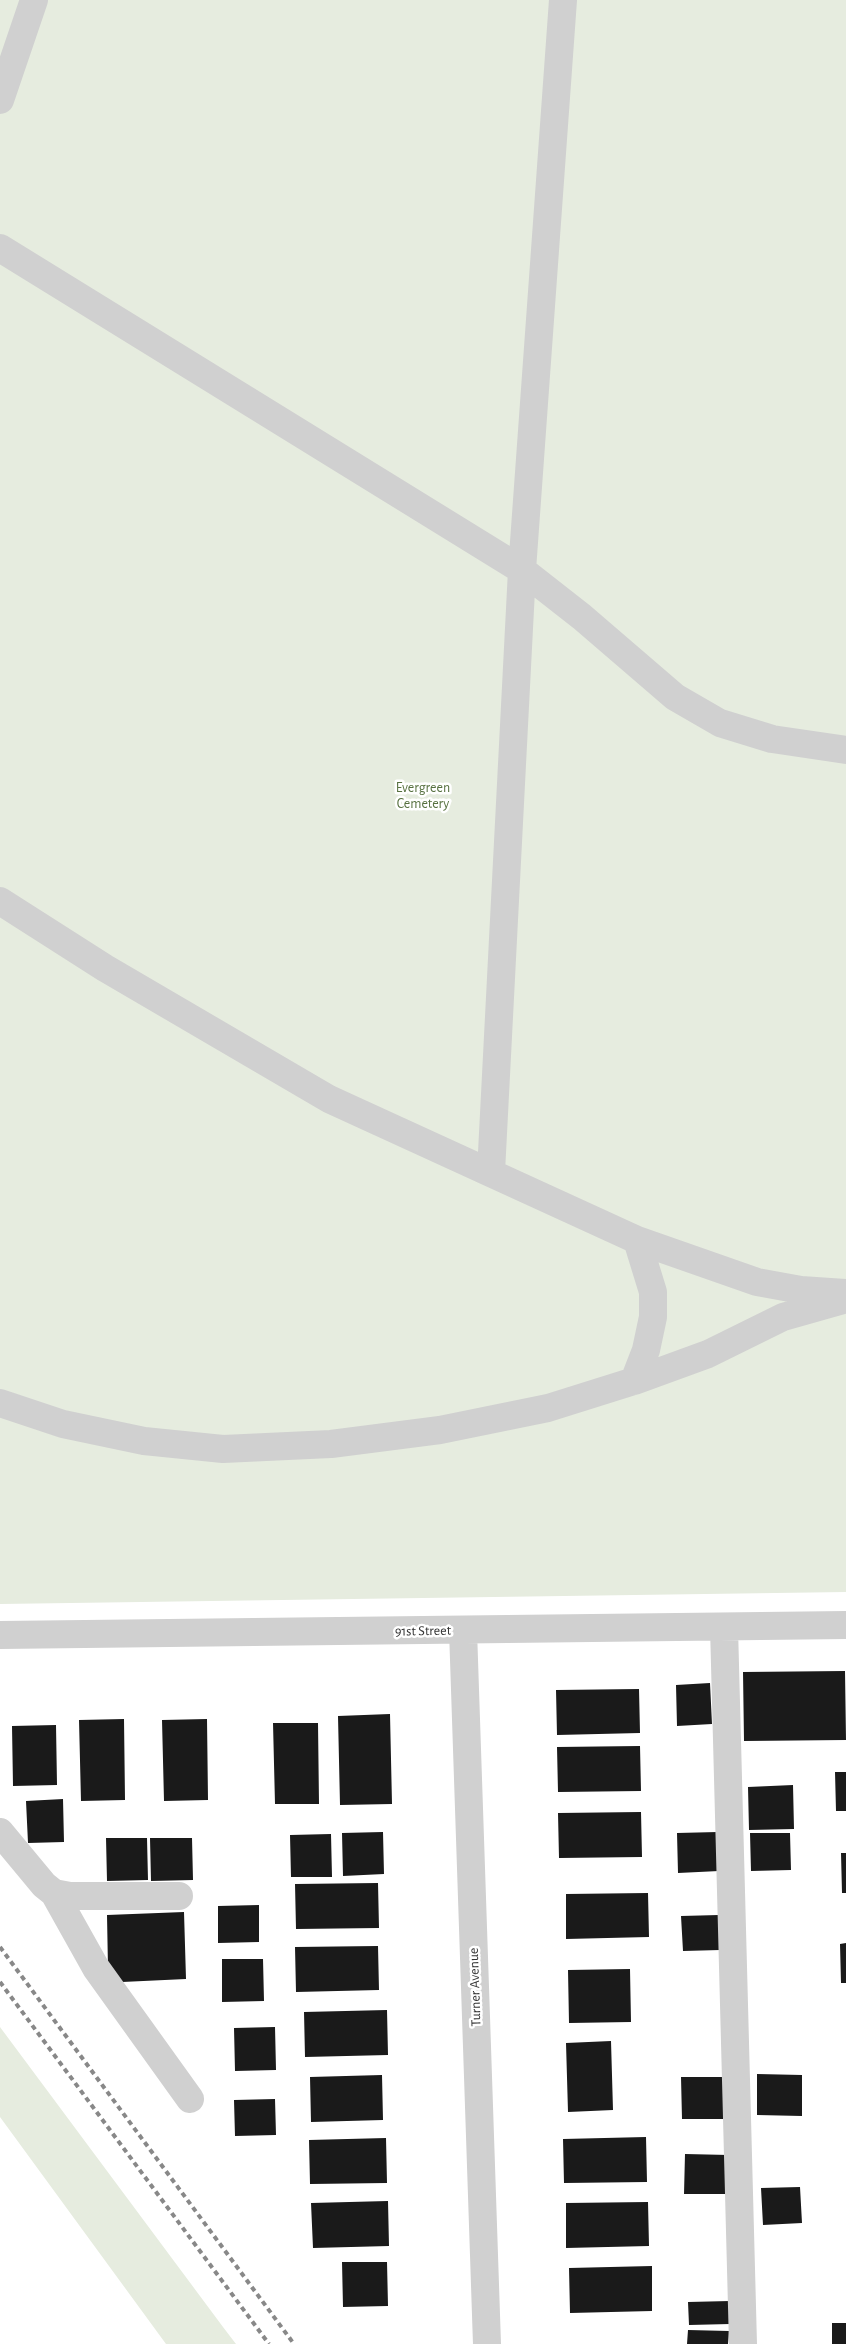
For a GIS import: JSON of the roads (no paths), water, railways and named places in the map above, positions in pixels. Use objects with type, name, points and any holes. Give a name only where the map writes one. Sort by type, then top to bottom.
[{"type":"street","points":[[0,100],[34,0]]},
{"type":"street","points":[[490,1172],[522,570],[562,0]]},
{"type":"street","points":[[0,248],[522,570],[582,617],[675,697],[720,723],[772,739],[846,750]]},
{"type":"street","points":[[0,900],[105,968],[329,1099],[637,1240],[757,1282],[801,1290],[846,1293]]},
{"type":"street","points":[[634,1381],[646,1350],[653,1317],[653,1292],[637,1240]]},
{"type":"street","points":[[0,1404],[63,1424],[144,1442],[223,1448],[331,1444],[440,1430],[548,1408],[634,1381],[708,1354],[783,1317],[846,1299]]},
{"type":"street","name":"91st Street","points":[[0,1635],[846,1625]]},
{"type":"street","points":[[724,1627],[743,2344]]},
{"type":"street","name":"Turner Avenue","points":[[463,1630],[487,2344]]},
{"type":"street","points":[[0,1832],[44,1885],[54,1893],[96,1968],[190,2099]]},
{"type":"street","points":[[54,1893],[70,1896],[178,1896]]},
{"type":"railway","points":[[0,1947],[294,2344]]},
{"type":"railway","points":[[0,1982],[269,2344]]},
{"type":"park label","name":"Evergreen Cemetery","points":[[423,796]]}]
